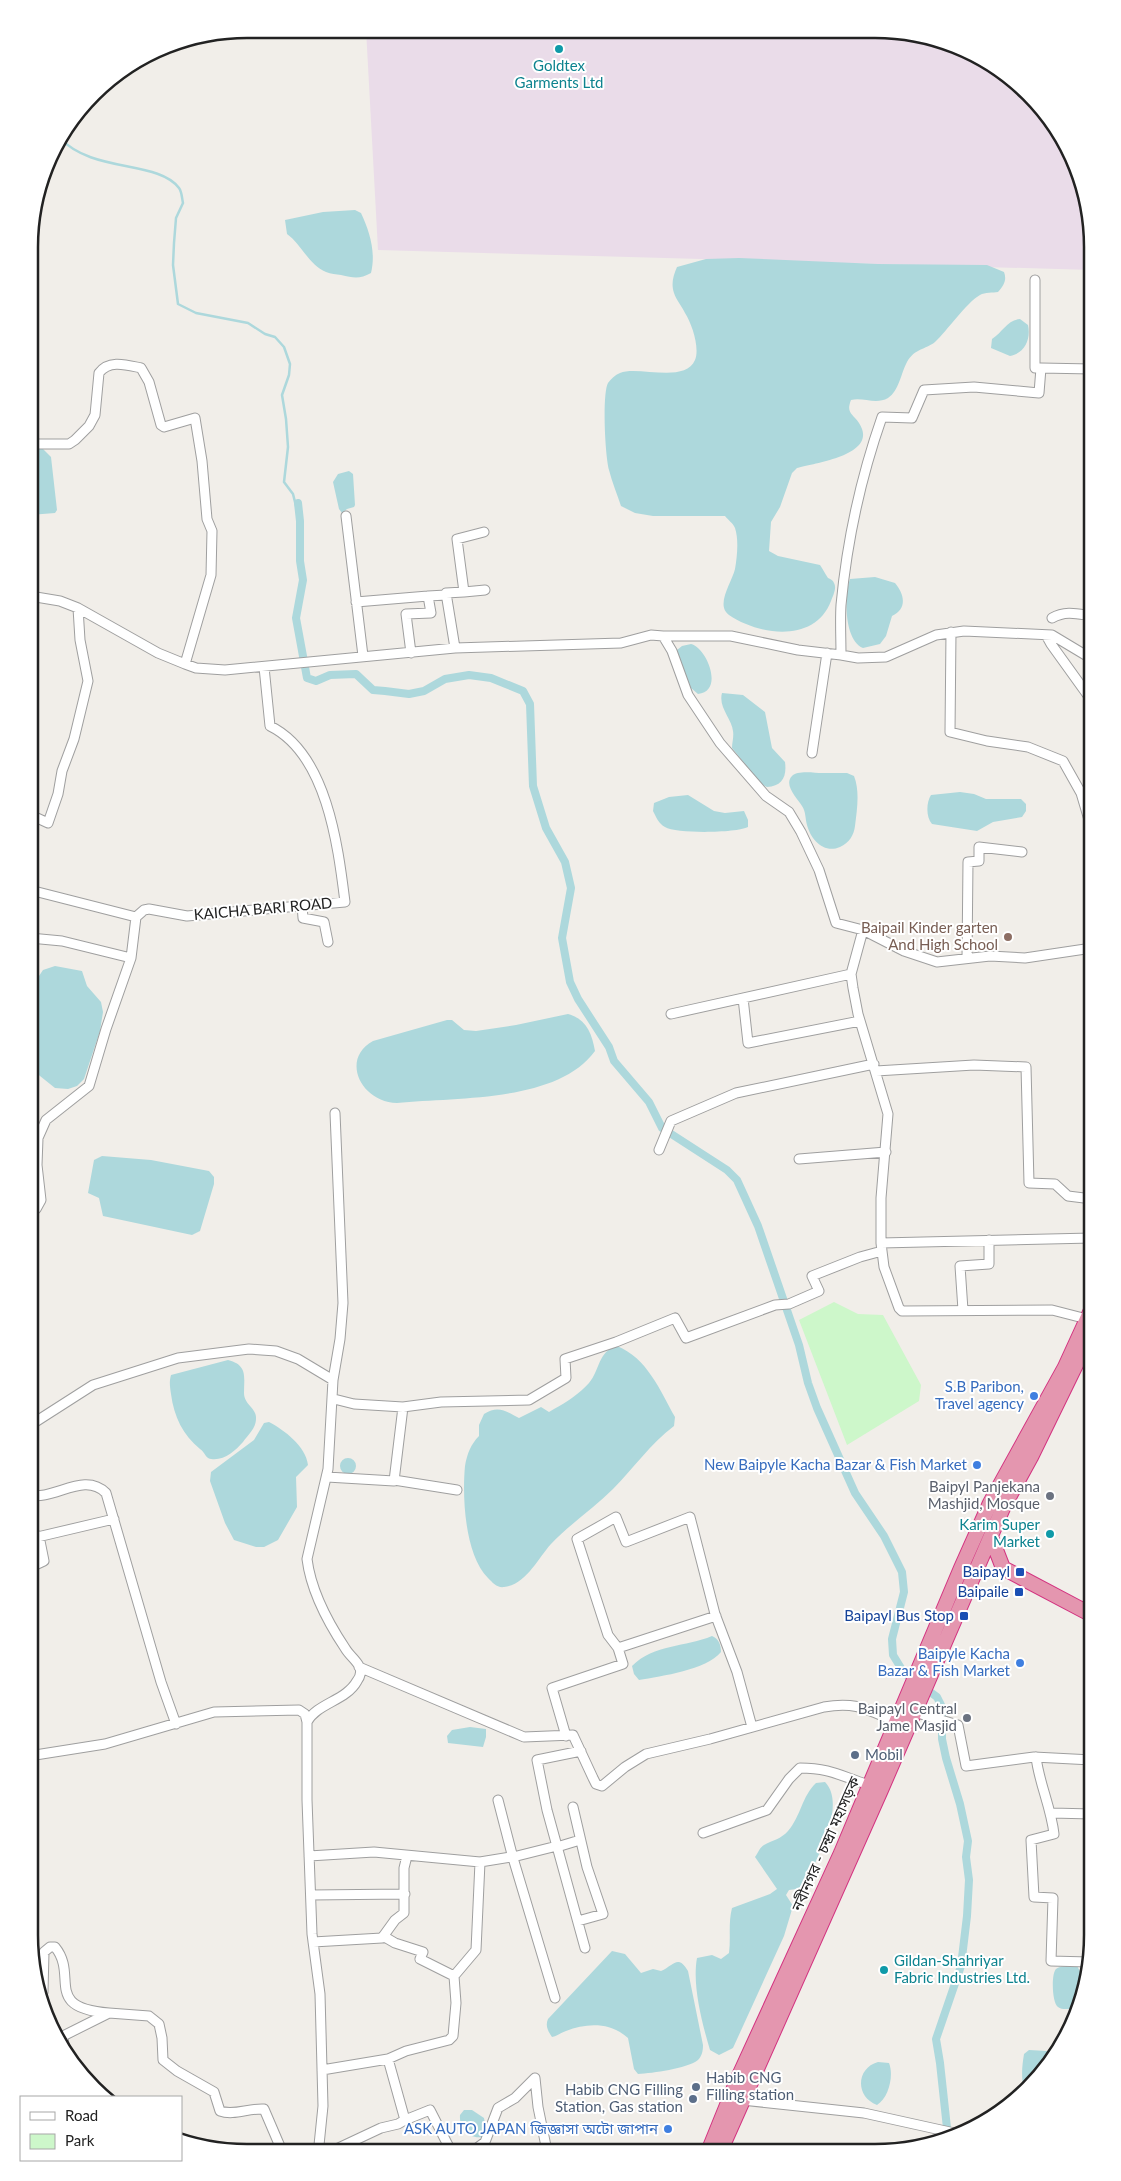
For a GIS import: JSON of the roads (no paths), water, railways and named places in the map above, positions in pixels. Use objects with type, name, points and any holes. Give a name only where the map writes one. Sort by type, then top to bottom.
[{"type":"highway","name":"নবীনগর - চন্দ্রা মহাসড়ক","points":[[723,2144],[938,1640],[990,1503],[1084,1332]]},
{"type":"highway","name":"নবীনগর - চন্দ্রা মহাসড়ক","points":[[938,1640],[991,1537],[1003,1508],[1032,1457],[1084,1334]]},
{"type":"highway","points":[[991,1537],[1003,1568],[1084,1611]]},
{"type":"highway","name":"নবীনগর - চন্দ্রা মহাসড়ক","points":[[711,2144],[738,2078],[869,1787],[905,1719]]},
{"type":"street","points":[[1035,280],[1035,368],[1084,369]]},
{"type":"street","points":[[38,444],[69,444],[76,440],[89,426],[95,415],[99,373],[102,368],[111,364],[141,368],[149,382],[161,425],[164,427],[195,418],[202,461],[207,519],[212,531],[211,575],[185,664]]},
{"type":"street","points":[[841,655],[841,607],[848,554],[867,459],[882,417],[912,418],[924,390],[974,387],[1039,393],[1041,368]]},
{"type":"street","points":[[346,516],[363,656]]},
{"type":"street","points":[[464,592],[457,539],[484,532]]},
{"type":"street","points":[[356,602],[486,590]]},
{"type":"street","points":[[446,595],[455,648]]},
{"type":"street","points":[[411,653],[406,614],[430,613],[428,596]]},
{"type":"street","points":[[38,597],[60,601],[78,608],[158,653],[185,664],[196,668],[225,670],[455,648],[621,642],[650,635],[731,636],[798,650],[858,658],[886,657],[936,635],[951,632],[1046,634],[1084,654]]},
{"type":"street","points":[[38,818],[48,823],[58,794],[62,771],[74,739],[88,681],[80,640],[78,608]]},
{"type":"street","points":[[1052,618],[1060,613],[1084,615]]},
{"type":"street","points":[[951,632],[950,732],[987,742],[1028,747],[1063,761],[1081,793],[1084,803]]},
{"type":"street","points":[[1046,634],[1084,691]]},
{"type":"street","points":[[663,636],[672,651],[688,695],[720,744],[766,796],[789,812],[819,870],[836,923],[862,930],[922,958],[937,962],[990,956],[1025,958],[1084,949]]},
{"type":"street","points":[[812,753],[827,653]]},
{"type":"street","name":"KAICHA BARI ROAD","points":[[136,917],[144,910],[149,909],[187,916],[345,902],[329,808],[308,764],[288,736],[270,726],[264,667]]},
{"type":"street","points":[[967,958],[968,862],[979,861],[980,847],[1022,852]]},
{"type":"street","points":[[38,892],[136,917],[131,958],[106,1029],[89,1086],[46,1120],[38,1138]]},
{"type":"street","points":[[302,905],[303,918],[324,922],[328,942]]},
{"type":"street","points":[[862,930],[852,974],[860,1021],[888,1114],[881,1198],[881,1247],[884,1267],[902,1311],[1052,1310],[1084,1318]]},
{"type":"street","points":[[38,939],[62,942],[131,958]]},
{"type":"street","points":[[671,1014],[852,974]]},
{"type":"street","points":[[743,998],[748,1044],[860,1021]]},
{"type":"street","points":[[658,1150],[672,1121],[736,1093],[875,1067],[974,1065],[1026,1067],[1029,1183],[1055,1184],[1068,1196],[1084,1197]]},
{"type":"street","points":[[335,1113],[343,1303],[340,1339],[333,1380],[334,1399],[327,1477],[316,1529],[309,1549],[309,1572],[330,1624],[346,1651],[359,1667],[524,1737],[573,1735],[596,1784],[602,1786],[625,1767],[646,1754],[710,1740],[840,1704],[857,1705],[905,1719],[935,1718],[958,1725],[966,1766],[1036,1757],[1084,1760]]},
{"type":"street","points":[[799,1159],[886,1152]]},
{"type":"street","points":[[38,1174],[41,1200],[38,1205]]},
{"type":"street","points":[[334,1399],[354,1404],[402,1407],[441,1402],[529,1400],[566,1378],[565,1359],[616,1342],[675,1318],[686,1338],[775,1305],[789,1304],[819,1291],[812,1276],[881,1247],[989,1240],[1084,1238]]},
{"type":"street","points":[[962,1310],[960,1266],[989,1264],[989,1240]]},
{"type":"street","points":[[38,1420],[93,1384],[178,1358],[250,1349],[269,1350],[298,1359],[333,1380]]},
{"type":"street","points":[[394,1480],[402,1407]]},
{"type":"street","points":[[327,1477],[394,1480],[457,1490]]},
{"type":"street","points":[[38,1495],[45,1495],[76,1486],[95,1485],[106,1493],[161,1682],[176,1724]]},
{"type":"street","points":[[566,1736],[552,1688],[623,1664],[618,1648],[608,1635],[577,1538],[616,1517],[626,1542],[690,1517],[716,1616],[737,1672],[752,1727]]},
{"type":"street","points":[[38,1564],[44,1561],[39,1536],[114,1519]]},
{"type":"street","points":[[618,1648],[716,1616]]},
{"type":"street","points":[[308,1722],[311,1716],[318,1710],[330,1705],[353,1688],[360,1675],[359,1667]]},
{"type":"street","points":[[38,1755],[105,1744],[214,1712],[299,1710],[305,1714],[308,1722],[307,1800],[313,1942],[320,1994],[323,2106],[320,2144]]},
{"type":"street","points":[[581,1752],[537,1760],[547,1810],[585,1948]]},
{"type":"street","points":[[1036,1757],[1037,1768],[1052,1813],[1054,1834],[1031,1840],[1034,1897],[1052,1898],[1052,1961],[1082,1962]]},
{"type":"street","points":[[703,1833],[767,1810],[789,1779],[800,1768],[820,1768],[834,1771],[869,1787]]},
{"type":"street","points":[[498,1800],[512,1856],[555,1998]]},
{"type":"street","points":[[573,1807],[587,1867],[603,1914],[578,1921]]},
{"type":"street","points":[[1052,1813],[1084,1814]]},
{"type":"street","points":[[309,1856],[374,1852],[480,1862],[580,1840]]},
{"type":"street","points":[[313,1942],[382,1938],[395,1920],[404,1913],[404,1868],[407,1856]]},
{"type":"street","points":[[322,2070],[388,2059],[406,2051],[449,2040],[453,2036],[456,2003],[454,1976],[476,1950],[480,1862]]},
{"type":"street","points":[[311,1895],[405,1894]]},
{"type":"street","points":[[383,1936],[395,1943],[423,1952],[420,1959],[454,1976]]},
{"type":"street","points":[[43,1981],[44,1952],[50,1947],[55,1946],[63,1964],[64,1984],[68,1998],[87,2011],[149,2016],[159,2024],[163,2060],[177,2071],[214,2092],[220,2111],[228,2114],[251,2108],[264,2109],[279,2144]]},
{"type":"street","points":[[64,2036],[109,2013]]},
{"type":"street","points":[[388,2059],[405,2120]]},
{"type":"street","points":[[482,2144],[498,2108],[515,2098],[535,2078],[538,2107],[546,2144]]},
{"type":"street","points":[[742,2100],[864,2113],[945,2131]]},
{"type":"street","points":[[347,2144],[381,2128],[398,2124],[430,2110],[447,2144]]},
{"type":"water","points":[[355,210],[361,213],[364,220],[372,250],[371,273],[364,276],[350,277],[320,269],[287,234],[285,220],[323,212]]},
{"type":"water","points":[[739,258],[878,264],[987,265],[1004,272],[1005,275],[1002,287],[998,292],[982,294],[975,299],[935,342],[910,357],[892,395],[879,401],[851,400],[849,410],[859,423],[863,434],[861,443],[842,456],[797,468],[792,473],[780,507],[771,522],[769,551],[778,556],[820,565],[828,578],[834,582],[835,587],[831,601],[823,615],[813,624],[786,632],[756,628],[729,615],[725,611],[724,599],[735,569],[737,543],[735,528],[725,516],[653,516],[635,513],[621,506],[608,463],[605,439],[605,399],[608,383],[613,377],[628,371],[671,373],[681,371],[690,367],[695,360],[697,349],[693,330],[673,290],[674,274],[677,267],[706,259]]},
{"type":"water","points":[[1020,319],[1028,325],[1029,335],[1026,345],[1020,352],[1010,356],[991,348],[992,339],[1008,324]]},
{"type":"water","points":[[38,449],[43,449],[51,457],[57,510],[55,513],[38,514]]},
{"type":"water","points":[[349,471],[353,474],[355,505],[342,513],[339,509],[333,482],[338,474]]},
{"type":"water","points":[[875,577],[895,583],[901,592],[903,601],[900,610],[892,616],[886,636],[880,644],[863,648],[852,636],[849,627],[846,606],[848,587],[850,579]]},
{"type":"water","points":[[691,644],[697,647],[707,660],[712,678],[706,691],[698,694],[691,688],[677,654],[677,650],[682,646]]},
{"type":"water","points":[[722,693],[743,695],[765,712],[772,748],[785,762],[785,772],[780,783],[767,787],[761,784],[732,748],[733,731],[723,708]]},
{"type":"water","points":[[806,772],[847,773],[854,776],[857,788],[854,833],[846,843],[834,849],[824,847],[812,836],[803,808],[789,784],[794,774]]},
{"type":"water","points":[[960,792],[974,794],[986,799],[1021,799],[1026,804],[1026,811],[1022,817],[993,822],[977,831],[932,824],[927,810],[931,795]]},
{"type":"water","points":[[688,795],[714,811],[725,813],[744,811],[748,820],[748,827],[732,831],[693,832],[671,829],[661,824],[653,811],[654,803],[669,797]]},
{"type":"water","points":[[55,966],[82,971],[87,986],[101,1002],[103,1012],[100,1031],[84,1079],[77,1086],[68,1089],[55,1088],[38,1074],[38,976],[43,970]]},
{"type":"water","points":[[568,1014],[584,1023],[592,1038],[595,1051],[578,1068],[556,1080],[531,1089],[476,1098],[397,1103],[384,1101],[373,1095],[365,1088],[359,1078],[358,1058],[363,1049],[373,1041],[447,1020],[452,1020],[464,1030],[476,1031]]},
{"type":"water","points":[[102,1156],[151,1160],[209,1171],[214,1177],[214,1184],[200,1231],[192,1235],[103,1216],[99,1198],[88,1193],[94,1160]]},
{"type":"water","points":[[617,1346],[637,1358],[652,1376],[675,1417],[674,1426],[650,1448],[613,1489],[551,1544],[525,1576],[512,1585],[497,1586],[480,1568],[474,1555],[465,1509],[465,1466],[468,1453],[479,1436],[479,1425],[484,1414],[498,1409],[519,1418],[541,1407],[549,1412],[568,1401],[585,1387],[593,1378],[606,1352]]},
{"type":"water","points":[[228,1360],[242,1368],[246,1401],[255,1412],[256,1422],[249,1434],[233,1452],[225,1457],[211,1459],[194,1444],[180,1425],[172,1402],[170,1378],[171,1375]]},
{"type":"water","points":[[269,1422],[281,1429],[299,1445],[308,1465],[296,1477],[297,1507],[278,1540],[264,1547],[256,1547],[234,1540],[225,1523],[210,1481],[211,1472],[254,1440],[264,1423]]},
{"type":"water","points":[[348,1458],[354,1460],[356,1466],[354,1472],[348,1474],[342,1472],[340,1466],[342,1460]]},
{"type":"water","points":[[712,1636],[719,1643],[721,1652],[695,1668],[639,1680],[634,1674],[632,1666],[650,1654]]},
{"type":"water","points":[[470,1727],[486,1729],[483,1747],[448,1743],[447,1736],[452,1730]]},
{"type":"water","points":[[825,1782],[831,1792],[833,1805],[827,1834],[804,1888],[789,1890],[786,1895],[793,1906],[784,1936],[733,2048],[719,2055],[710,2050],[701,2016],[696,1980],[697,1958],[712,1955],[721,1959],[729,1953],[732,1908],[770,1894],[777,1889],[755,1857],[763,1846],[780,1838],[788,1831],[811,1788],[816,1783]]},
{"type":"water","points":[[612,1951],[625,1954],[641,1973],[653,1969],[661,1971],[676,1962],[685,1966],[688,1971],[703,2045],[702,2053],[698,2060],[678,2068],[638,2074],[634,2069],[628,2038],[614,2029],[598,2025],[582,2026],[552,2037],[547,2028],[548,2019]]},
{"type":"water","points":[[1077,1966],[1080,1971],[1070,2009],[1058,2007],[1054,2000],[1053,1976],[1056,1969]]},
{"type":"water","points":[[1029,2050],[1047,2052],[1023,2081],[1022,2076],[1024,2054]]},
{"type":"water","points":[[878,2062],[889,2063],[891,2080],[885,2097],[877,2105],[865,2096],[861,2083],[865,2070]]},
{"type":"water","points":[[464,2110],[472,2110],[484,2118],[486,2129],[482,2137],[473,2136],[465,2132],[460,2120],[460,2115]]},
{"type":"waterway","points":[[66,143],[89,157],[156,173],[169,179],[179,188],[183,203],[176,218],[173,265],[178,304],[196,313],[248,323],[265,334],[275,337],[284,347],[290,364],[289,375],[282,395],[288,447],[284,482],[293,494],[300,522]]},
{"type":"waterway","points":[[298,503],[300,561],[303,580],[296,618],[307,678],[316,681],[330,675],[356,674],[373,690],[409,694],[424,691],[445,679],[469,675],[491,678],[523,691],[530,704],[533,786],[546,828],[565,862],[571,888],[562,938],[570,982],[578,999],[609,1047],[614,1061],[649,1102],[662,1128],[727,1170],[737,1180],[758,1226],[799,1345],[808,1383],[817,1408],[855,1493],[884,1536],[902,1572],[904,1592],[892,1639],[893,1655],[904,1673],[937,1697],[942,1707],[942,1739],[968,1841],[966,1857],[969,1880],[967,1916],[961,1966],[936,2039],[947,2128]]},
{"type":"place","name":"Goldtex Garments Ltd","points":[[559,49]]},
{"type":"place","name":"Baipail Kinder garten And High School","points":[[1008,937]]},
{"type":"place","name":"S.B Paribon, Travel agency","points":[[1034,1396]]},
{"type":"place","name":"New Baipyle Kacha Bazar & Fish Market","points":[[977,1465]]},
{"type":"place","name":"Baipyl Panjekana Mashjid, Mosque","points":[[1050,1496]]},
{"type":"place","name":"Karim Super Market","points":[[1050,1534]]},
{"type":"place","name":"Baipayl","points":[[1020,1572]]},
{"type":"place","name":"Baipaile","points":[[1019,1592]]},
{"type":"place","name":"Baipayl Bus Stop","points":[[964,1616]]},
{"type":"place","name":"Baipyle Kacha Bazar & Fish Market","points":[[1020,1663]]},
{"type":"place","name":"Baipayl Central Jame Masjid","points":[[967,1718]]},
{"type":"place","name":"Mobil","points":[[855,1755]]},
{"type":"place","name":"Gildan-Shahriyar Fabric Industries Ltd.","points":[[884,1970]]},
{"type":"place","name":"Habib CNG Filling station","points":[[696,2087]]},
{"type":"place","name":"Habib CNG Filling Station, Gas station","points":[[693,2099]]},
{"type":"place","name":"ASK AUTO JAPAN জিজ্ঞাসা অটো জাপান","points":[[668,2129]]}]
